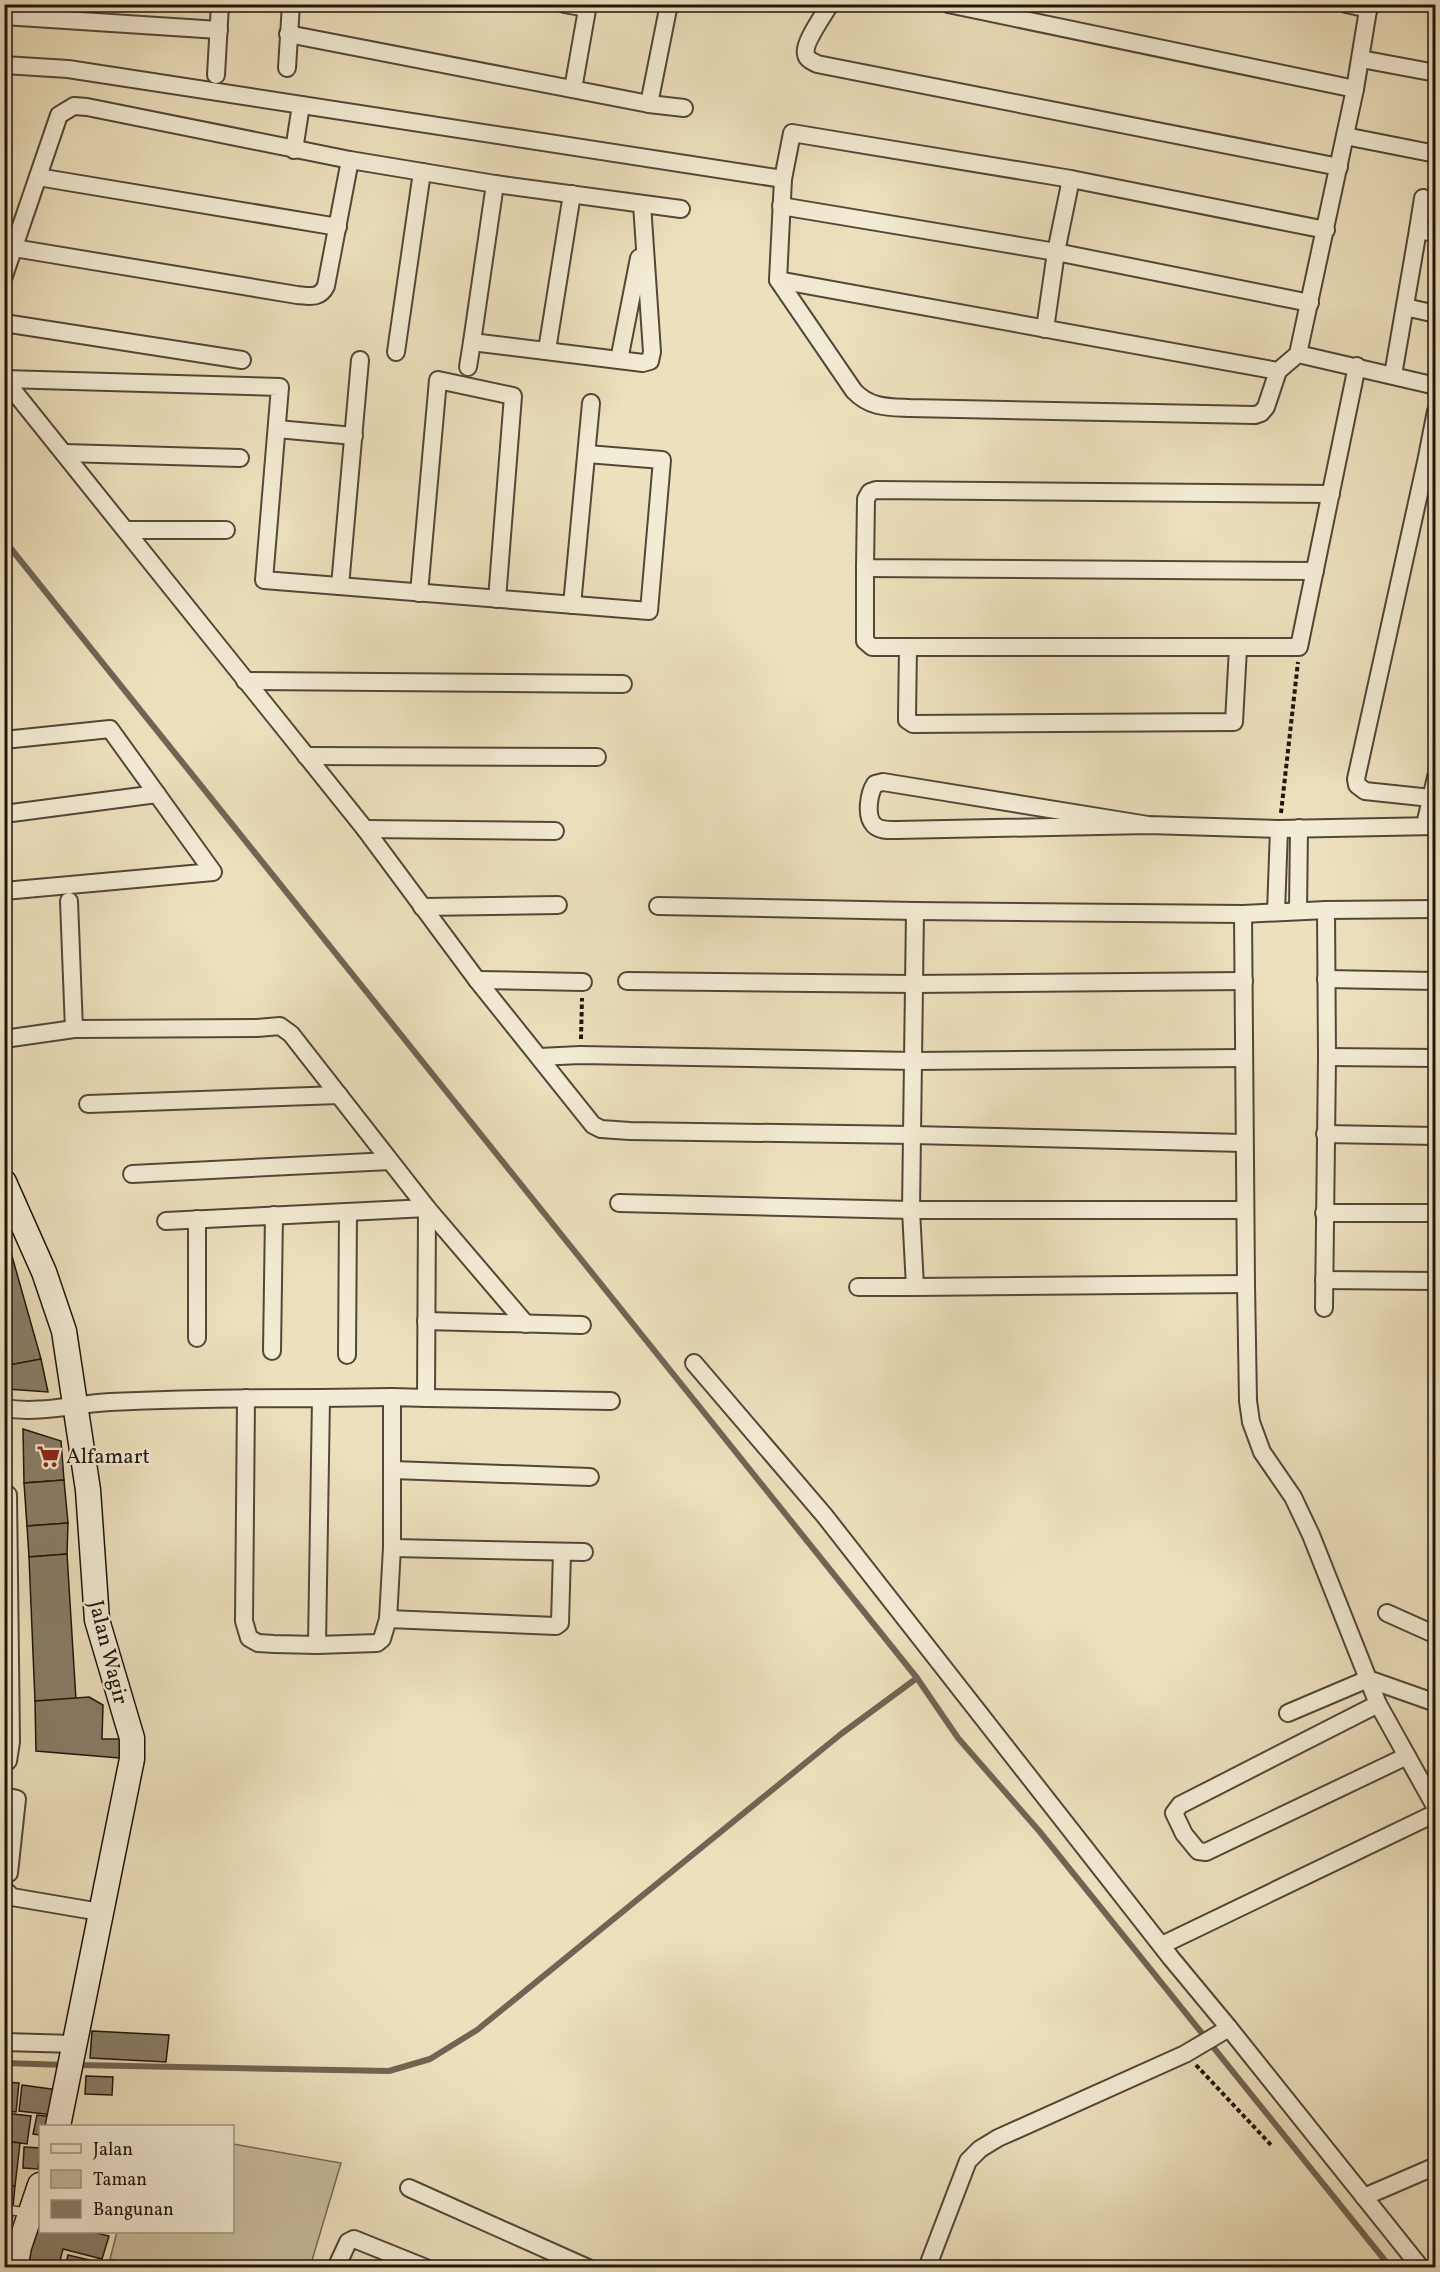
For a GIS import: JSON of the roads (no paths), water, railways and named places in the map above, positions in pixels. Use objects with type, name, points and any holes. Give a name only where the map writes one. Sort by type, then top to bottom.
[{"type":"street","points":[[216,75],[220,4]]},
{"type":"street","points":[[287,68],[291,4]]},
{"type":"street","points":[[564,4],[587,6],[573,89]]},
{"type":"street","points":[[649,104],[669,4]]},
{"type":"street","points":[[830,4],[806,45],[805,53],[809,60],[817,64],[1339,167]]},
{"type":"street","points":[[948,4],[1355,89]]},
{"type":"street","points":[[1326,230],[1071,179],[792,133],[783,179],[778,279],[854,391],[864,401],[882,406],[1255,415],[1261,413],[1266,408],[1278,371],[1298,354],[1326,230],[1361,59],[1369,7],[1346,4]]},
{"type":"street","points":[[4,16],[219,30]]},
{"type":"street","points":[[288,34],[649,104],[684,108]]},
{"type":"street","points":[[1361,59],[1436,73]]},
{"type":"street","points":[[4,65],[68,69],[783,179]]},
{"type":"street","points":[[294,150],[301,105]]},
{"type":"street","points":[[4,276],[59,115],[74,106],[350,160],[495,184],[681,209]]},
{"type":"street","points":[[1345,136],[1436,154]]},
{"type":"street","points":[[14,248],[312,296],[323,293],[326,286],[350,160]]},
{"type":"street","points":[[396,352],[422,172]]},
{"type":"street","points":[[38,177],[338,227]]},
{"type":"street","points":[[1045,328],[1056,252],[1071,179]]},
{"type":"street","points":[[468,367],[495,184]]},
{"type":"street","points":[[547,350],[572,194]]},
{"type":"street","points":[[1393,375],[1423,198]]},
{"type":"street","points":[[472,342],[643,363],[650,361],[652,357],[642,204]]},
{"type":"street","points":[[782,206],[1056,252],[1310,303]]},
{"type":"street","points":[[1418,230],[1436,233]]},
{"type":"street","points":[[619,360],[643,238]]},
{"type":"street","points":[[778,279],[1278,371]]},
{"type":"street","points":[[1405,307],[1436,314]]},
{"type":"street","points":[[4,323],[242,360]]},
{"type":"street","points":[[1298,354],[1436,386]]},
{"type":"street","points":[[340,586],[360,360]]},
{"type":"street","points":[[1331,494],[876,490],[870,492],[866,499],[866,641],[872,647],[1299,647],[1331,494],[1357,366]]},
{"type":"street","points":[[4,379],[280,387],[264,580],[649,611],[662,460],[586,454]]},
{"type":"street","points":[[4,379],[365,829],[477,980],[592,1125],[601,1129],[1244,1143]]},
{"type":"street","points":[[419,593],[438,380],[513,396],[497,599]]},
{"type":"street","points":[[572,605],[591,403]]},
{"type":"street","points":[[1431,798],[1365,791],[1357,785],[1356,779],[1431,463],[1436,411]]},
{"type":"street","points":[[277,429],[354,436]]},
{"type":"street","points":[[64,453],[240,458]]},
{"type":"street","points":[[126,530],[226,530]]},
{"type":"street","points":[[865,567],[1315,571]]},
{"type":"street","points":[[908,647],[907,720],[913,724],[1231,723],[1236,719],[1238,648]]},
{"type":"street","points":[[245,681],[623,684]]},
{"type":"street","points":[[4,740],[110,729],[213,872],[4,891]]},
{"type":"street","points":[[306,756],[597,758]]},
{"type":"street","points":[[1148,825],[883,782],[875,783],[870,801],[870,817],[874,825],[880,829],[1148,825],[1279,829],[1430,826],[1431,798],[1436,777]]},
{"type":"street","points":[[4,814],[157,794]]},
{"type":"street","points":[[1298,911],[1299,828]]},
{"type":"street","points":[[365,829],[555,831]]},
{"type":"street","points":[[1276,912],[1279,829]]},
{"type":"street","points":[[69,901],[74,1029]]},
{"type":"street","points":[[422,908],[558,905]]},
{"type":"street","points":[[658,906],[1243,914],[1326,910],[1436,909]]},
{"type":"street","points":[[1324,1308],[1326,910]]},
{"type":"street","points":[[915,911],[911,1210],[915,1287]]},
{"type":"street","points":[[1243,914],[1246,1284],[1248,1401],[1251,1422],[1262,1452],[1293,1497],[1311,1535],[1378,1704],[1436,1808]]},
{"type":"street","points":[[1326,979],[1436,981]]},
{"type":"street","points":[[477,980],[583,982]]},
{"type":"street","points":[[627,981],[914,984],[1244,981]]},
{"type":"street","points":[[4,1039],[74,1029],[280,1026],[291,1034],[427,1208],[526,1324]]},
{"type":"street","points":[[539,1057],[580,1055],[914,1060],[1244,1058]]},
{"type":"street","points":[[1327,1057],[1436,1058]]},
{"type":"street","points":[[88,1104],[339,1095]]},
{"type":"street","points":[[1325,1134],[1436,1136]]},
{"type":"street","points":[[132,1174],[390,1161]]},
{"type":"street","name":"Jalan Wagir","points":[[4,1182],[44,1272],[64,1331],[88,1490],[97,1620],[132,1738],[132,1759],[58,2125]]},
{"type":"street","points":[[619,1203],[911,1210],[1245,1210]]},
{"type":"street","points":[[166,1221],[427,1208]]},
{"type":"street","points":[[426,1398],[427,1208]]},
{"type":"street","points":[[347,1355],[348,1212]]},
{"type":"street","points":[[1324,1213],[1436,1213]]},
{"type":"street","points":[[272,1351],[274,1215]]},
{"type":"street","points":[[197,1219],[197,1338]]},
{"type":"street","points":[[1324,1280],[1436,1281]]},
{"type":"street","points":[[858,1287],[1246,1284]]},
{"type":"street","points":[[426,1321],[582,1325]]},
{"type":"street","points":[[694,1364],[824,1515],[1162,1945],[1226,2030],[1420,2268]]},
{"type":"street","points":[[246,1398],[244,1621],[246,1632],[249,1638],[258,1643],[317,1645],[377,1642],[382,1639],[388,1619],[392,1548],[393,1397]]},
{"type":"street","points":[[4,1408],[26,1411],[106,1403],[246,1398],[393,1397],[611,1401]]},
{"type":"street","points":[[317,1645],[321,1398]]},
{"type":"street","points":[[393,1470],[590,1477]]},
{"type":"street","points":[[4,1494],[8,1495],[7,1571],[11,1742],[8,1761],[4,1760]]},
{"type":"street","points":[[392,1548],[584,1552]]},
{"type":"street","points":[[388,1619],[556,1626],[560,1623],[561,1611],[562,1552]]},
{"type":"street","points":[[1387,1613],[1436,1635]]},
{"type":"street","points":[[1288,1713],[1368,1678],[1436,1704]]},
{"type":"street","points":[[1378,1704],[1176,1807],[1174,1813],[1184,1834],[1198,1851],[1206,1852],[1407,1756]]},
{"type":"street","points":[[4,1797],[17,1799],[8,1890],[100,1912]]},
{"type":"street","points":[[1162,1945],[1436,1813]]},
{"type":"street","points":[[927,2268],[968,2161],[980,2149],[998,2138],[1189,2051],[1226,2030]]},
{"type":"street","points":[[4,2042],[74,2047]]},
{"type":"street","points":[[1364,2197],[1436,2166]]},
{"type":"street","points":[[408,2188],[588,2268]]},
{"type":"street","points":[[15,2268],[19,2247],[39,2189]]},
{"type":"street","points":[[336,2268],[348,2242],[354,2239],[426,2268]]},
{"type":"lane","points":[[4,2209],[30,2213]]},
{"type":"waterway","points":[[4,540],[917,1678],[958,1738],[1040,1832],[1391,2268]]},
{"type":"waterway","points":[[77,2065],[389,2071],[430,2059],[477,2030],[841,1734],[917,1678]]},
{"type":"waterway","points":[[4,2063],[66,2065]]},
{"type":"place","name":"Alfamart","points":[[48,1456]]}]
